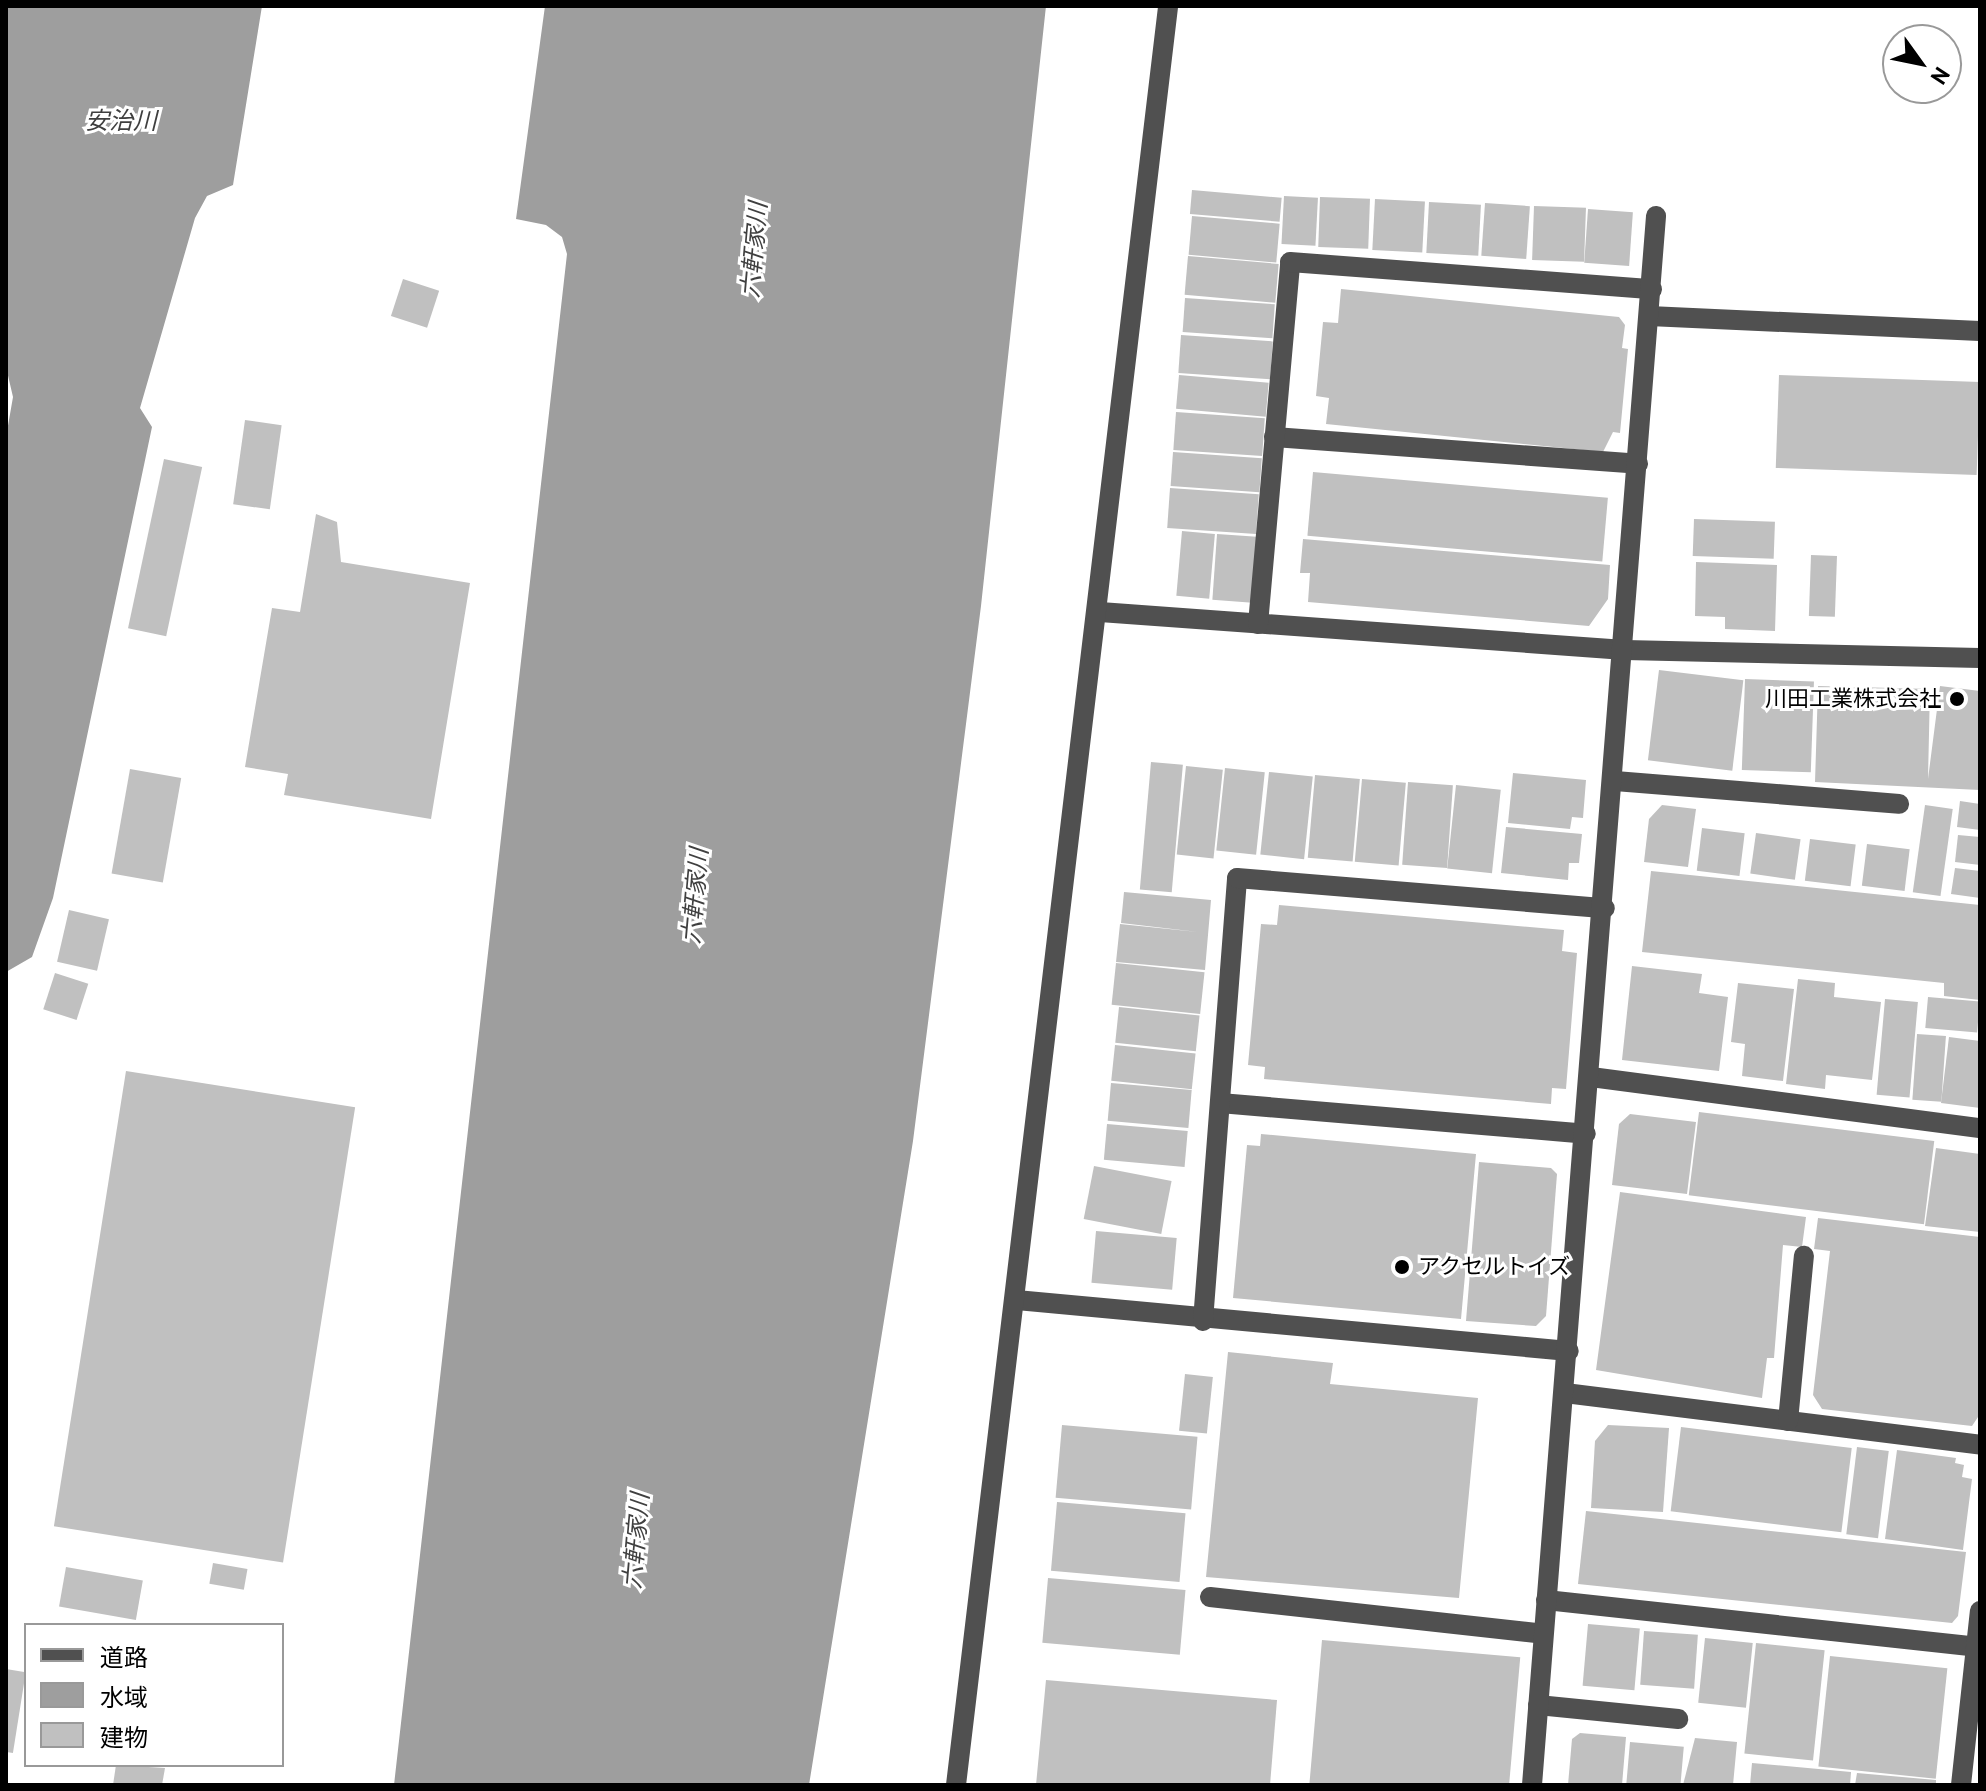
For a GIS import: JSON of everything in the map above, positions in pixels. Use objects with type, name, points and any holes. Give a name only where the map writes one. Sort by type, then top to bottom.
[{"type":"street","points":[[956,1785],[1100,612],[1168,6]]},
{"type":"street","points":[[1532,1785],[1605,908],[1656,216]]},
{"type":"street","points":[[1258,624],[1290,262],[1652,289]]},
{"type":"street","points":[[1649,316],[1980,331]]},
{"type":"street","points":[[1274,437],[1638,464]]},
{"type":"street","points":[[1100,612],[1625,650],[1980,658]]},
{"type":"street","points":[[1615,781],[1899,804]]},
{"type":"street","points":[[1203,1321],[1237,878],[1605,908]]},
{"type":"street","points":[[1591,1077],[1980,1128]]},
{"type":"street","points":[[1220,1103],[1586,1134]]},
{"type":"street","points":[[1788,1421],[1804,1256]]},
{"type":"street","points":[[1016,1300],[1203,1321],[1569,1351]]},
{"type":"street","points":[[1565,1393],[1980,1445]]},
{"type":"street","points":[[1210,1597],[1543,1634]]},
{"type":"street","points":[[1546,1600],[1976,1647]]},
{"type":"street","points":[[1961,1785],[1980,1611]]},
{"type":"street","points":[[1538,1705],[1678,1719]]},
{"type":"water","name":"安治川","points":[[6,6],[262,6],[233,185],[207,196],[195,218],[140,408],[152,427],[53,898],[32,957],[6,972],[6,437],[13,397],[6,367]]},
{"type":"water","name":"六軒家川","points":[[545,6],[1046,6],[981,606],[913,1141],[809,1785],[394,1785],[567,254],[562,237],[546,225],[516,219]]},
{"type":"building","points":[[1192,190],[1282,198],[1280,222],[1190,214]]},
{"type":"building","points":[[1284,196],[1318,198],[1315,246],[1281,244]]},
{"type":"building","points":[[1320,197],[1370,199],[1368,249],[1318,247]]},
{"type":"building","points":[[1375,199],[1425,202],[1422,253],[1372,250]]},
{"type":"building","points":[[1429,202],[1481,205],[1478,256],[1426,253]]},
{"type":"building","points":[[1485,203],[1530,206],[1526,259],[1481,256]]},
{"type":"building","points":[[1534,206],[1586,208],[1584,262],[1532,260]]},
{"type":"building","points":[[1588,209],[1633,212],[1629,266],[1584,263]]},
{"type":"building","points":[[1192,216],[1280,224],[1276,263],[1189,255]]},
{"type":"building","points":[[1188,256],[1279,264],[1275,303],[1185,295]]},
{"type":"building","points":[[403,279],[439,291],[427,328],[391,316]]},
{"type":"building","points":[[1341,289],[1619,317],[1625,325],[1622,348],[1628,349],[1620,433],[1613,432],[1603,452],[1326,424],[1329,398],[1316,396],[1323,322],[1338,323]]},
{"type":"building","points":[[1185,298],[1275,304],[1272,338],[1183,332]]},
{"type":"building","points":[[1181,335],[1273,341],[1270,379],[1178,373]]},
{"type":"building","points":[[1179,375],[1269,383],[1266,417],[1176,409]]},
{"type":"building","points":[[1779,375],[1980,382],[1977,475],[1776,468]]},
{"type":"building","points":[[1176,412],[1265,418],[1262,456],[1173,450]]},
{"type":"building","points":[[245,420],[282,425],[270,509],[233,504]]},
{"type":"building","points":[[1173,452],[1262,458],[1259,492],[1171,486]]},
{"type":"building","points":[[164,459],[202,467],[166,636],[128,628]]},
{"type":"building","points":[[1313,472],[1608,498],[1602,562],[1307,536]]},
{"type":"building","points":[[1170,488],[1259,494],[1256,534],[1167,528]]},
{"type":"building","points":[[316,514],[337,522],[341,562],[470,583],[431,819],[284,795],[288,774],[245,767],[272,608],[300,612]]},
{"type":"building","points":[[1694,519],[1775,522],[1774,559],[1693,556]]},
{"type":"building","points":[[1182,531],[1215,534],[1209,599],[1176,596]]},
{"type":"building","points":[[1217,534],[1257,537],[1252,603],[1212,600]]},
{"type":"building","points":[[1303,539],[1610,565],[1608,599],[1589,626],[1308,602],[1310,573],[1300,573]]},
{"type":"building","points":[[1811,555],[1837,556],[1835,617],[1809,616]]},
{"type":"building","points":[[1696,562],[1777,565],[1775,631],[1725,629],[1725,617],[1695,616]]},
{"type":"building","points":[[1659,670],[1743,680],[1732,771],[1648,760]]},
{"type":"building","points":[[1745,679],[1814,681],[1811,772],[1742,770]]},
{"type":"building","points":[[1818,686],[1930,689],[1928,779],[1940,686],[1980,691],[1980,790],[1815,782]]},
{"type":"building","points":[[1151,762],[1183,765],[1172,892],[1140,890]]},
{"type":"building","points":[[1186,766],[1223,770],[1213,858],[1177,855]]},
{"type":"building","points":[[1225,768],[1265,772],[1256,855],[1216,851]]},
{"type":"building","points":[[130,769],[181,778],[163,882],[112,873]]},
{"type":"building","points":[[1269,772],[1313,777],[1304,859],[1260,855]]},
{"type":"building","points":[[1513,773],[1586,780],[1583,818],[1572,817],[1570,829],[1508,823]]},
{"type":"building","points":[[1315,775],[1360,779],[1353,862],[1308,858]]},
{"type":"building","points":[[1362,779],[1406,783],[1399,866],[1355,862]]},
{"type":"building","points":[[1408,782],[1453,785],[1447,868],[1402,865]]},
{"type":"building","points":[[1456,785],[1501,790],[1492,873],[1447,869]]},
{"type":"building","points":[[1960,801],[1980,804],[1980,830],[1957,827]]},
{"type":"building","points":[[1662,805],[1696,809],[1688,867],[1644,862],[1649,819]]},
{"type":"building","points":[[1925,805],[1953,809],[1940,896],[1913,892]]},
{"type":"building","points":[[1506,827],[1582,834],[1579,863],[1569,863],[1568,880],[1501,873]]},
{"type":"building","points":[[1702,828],[1745,833],[1739,876],[1697,871]]},
{"type":"building","points":[[1756,833],[1801,839],[1795,880],[1750,874]]},
{"type":"building","points":[[1958,835],[1980,837],[1980,865],[1955,862]]},
{"type":"building","points":[[1810,839],[1856,845],[1851,886],[1805,881]]},
{"type":"building","points":[[1867,844],[1910,849],[1905,891],[1862,886]]},
{"type":"building","points":[[1955,868],[1980,871],[1980,898],[1951,894]]},
{"type":"building","points":[[1651,871],[1980,905],[1980,1000],[1944,996],[1944,983],[1642,952]]},
{"type":"building","points":[[1124,892],[1211,900],[1205,970],[1116,962],[1120,924],[1198,932],[1121,923]]},
{"type":"building","points":[[1279,905],[1564,930],[1562,951],[1577,953],[1566,1089],[1552,1088],[1551,1104],[1264,1079],[1265,1067],[1248,1065],[1261,924],[1277,925]]},
{"type":"building","points":[[69,910],[109,919],[97,971],[57,962]]},
{"type":"building","points":[[1116,963],[1205,972],[1200,1014],[1112,1005]]},
{"type":"building","points":[[1632,966],[1702,974],[1699,993],[1728,997],[1719,1071],[1622,1060]]},
{"type":"building","points":[[55,973],[88,984],[77,1020],[43,1009]]},
{"type":"building","points":[[1798,979],[1835,983],[1834,997],[1881,1002],[1872,1080],[1826,1075],[1825,1089],[1786,1084]]},
{"type":"building","points":[[1738,983],[1794,989],[1783,1081],[1742,1076],[1745,1044],[1731,1042]]},
{"type":"building","points":[[1928,997],[1980,1002],[1977,1032],[1925,1028]]},
{"type":"building","points":[[1885,999],[1918,1002],[1910,1098],[1877,1095]]},
{"type":"building","points":[[1119,1007],[1200,1015],[1196,1051],[1115,1043]]},
{"type":"building","points":[[1917,1034],[1946,1036],[1941,1102],[1912,1100]]},
{"type":"building","points":[[1949,1037],[1980,1041],[1980,1108],[1941,1103]]},
{"type":"building","points":[[1115,1045],[1196,1053],[1192,1089],[1111,1081]]},
{"type":"building","points":[[126,1071],[355,1107],[283,1563],[54,1526]]},
{"type":"building","points":[[1111,1083],[1192,1090],[1188,1128],[1108,1121]]},
{"type":"building","points":[[1699,1112],[1934,1141],[1924,1224],[1689,1195]]},
{"type":"building","points":[[1630,1114],[1696,1122],[1687,1194],[1612,1185],[1619,1124]]},
{"type":"building","points":[[1107,1124],[1188,1131],[1185,1167],[1104,1160]]},
{"type":"building","points":[[1261,1134],[1476,1154],[1461,1319],[1233,1298],[1247,1145],[1260,1146]]},
{"type":"building","points":[[1936,1148],[1980,1154],[1980,1232],[1925,1226]]},
{"type":"building","points":[[1479,1162],[1551,1168],[1557,1174],[1546,1316],[1536,1326],[1466,1321]]},
{"type":"building","points":[[1094,1166],[1172,1181],[1161,1234],[1084,1219]]},
{"type":"building","points":[[1620,1192],[1806,1217],[1802,1247],[1783,1245],[1774,1358],[1767,1358],[1762,1398],[1596,1370]]},
{"type":"building","points":[[1818,1218],[1980,1237],[1980,1414],[1972,1426],[1822,1409],[1813,1395],[1830,1251],[1814,1249]]},
{"type":"building","points":[[1096,1231],[1177,1238],[1172,1290],[1091,1283]]},
{"type":"building","points":[[1228,1352],[1333,1363],[1330,1384],[1478,1398],[1459,1598],[1206,1577]]},
{"type":"building","points":[[1185,1374],[1213,1377],[1207,1434],[1179,1431]]},
{"type":"building","points":[[1062,1425],[1197,1437],[1191,1510],[1056,1498]]},
{"type":"building","points":[[1608,1425],[1669,1428],[1663,1512],[1591,1508],[1595,1441]]},
{"type":"building","points":[[1681,1427],[1852,1448],[1841,1532],[1671,1511]]},
{"type":"building","points":[[1857,1447],[1889,1451],[1878,1538],[1846,1534]]},
{"type":"building","points":[[1897,1450],[1956,1458],[1955,1463],[1964,1465],[1962,1477],[1972,1479],[1963,1550],[1885,1539]]},
{"type":"building","points":[[1057,1502],[1186,1513],[1179,1582],[1051,1571]]},
{"type":"building","points":[[1586,1511],[1966,1552],[1958,1616],[1952,1623],[1578,1584]]},
{"type":"building","points":[[213,1563],[247,1569],[244,1590],[209,1584]]},
{"type":"building","points":[[66,1567],[143,1581],[136,1620],[59,1606]]},
{"type":"building","points":[[1048,1578],[1185,1590],[1180,1655],[1042,1643]]},
{"type":"building","points":[[1588,1624],[1640,1629],[1634,1690],[1583,1686]]},
{"type":"building","points":[[1644,1631],[1698,1635],[1694,1689],[1640,1685]]},
{"type":"building","points":[[1705,1638],[1753,1643],[1746,1708],[1698,1703]]},
{"type":"building","points":[[1322,1640],[1520,1657],[1509,1785],[1309,1784]]},
{"type":"building","points":[[1756,1643],[1825,1650],[1813,1761],[1744,1753]]},
{"type":"building","points":[[1830,1656],[1947,1668],[1936,1779],[1818,1766]]},
{"type":"building","points":[[6,1669],[24,1672],[13,1753],[6,1752]]},
{"type":"building","points":[[1046,1680],[1277,1700],[1270,1785],[1036,1785]]},
{"type":"building","points":[[1580,1733],[1626,1737],[1622,1785],[1568,1785],[1572,1739]]},
{"type":"building","points":[[1695,1738],[1737,1742],[1733,1785],[1683,1785]]},
{"type":"building","points":[[1630,1742],[1684,1747],[1680,1785],[1626,1785]]},
{"type":"building","points":[[1752,1763],[1851,1772],[1850,1785],[1750,1785]]},
{"type":"building","points":[[116,1767],[165,1768],[162,1785],[113,1785]]},
{"type":"building","points":[[1857,1773],[1936,1780],[1936,1785],[1855,1785]]},
{"type":"place","name":"川田工業株式会社","points":[[1957,699]]},
{"type":"place","name":"アクセルトイズ","points":[[1402,1267]]}]
